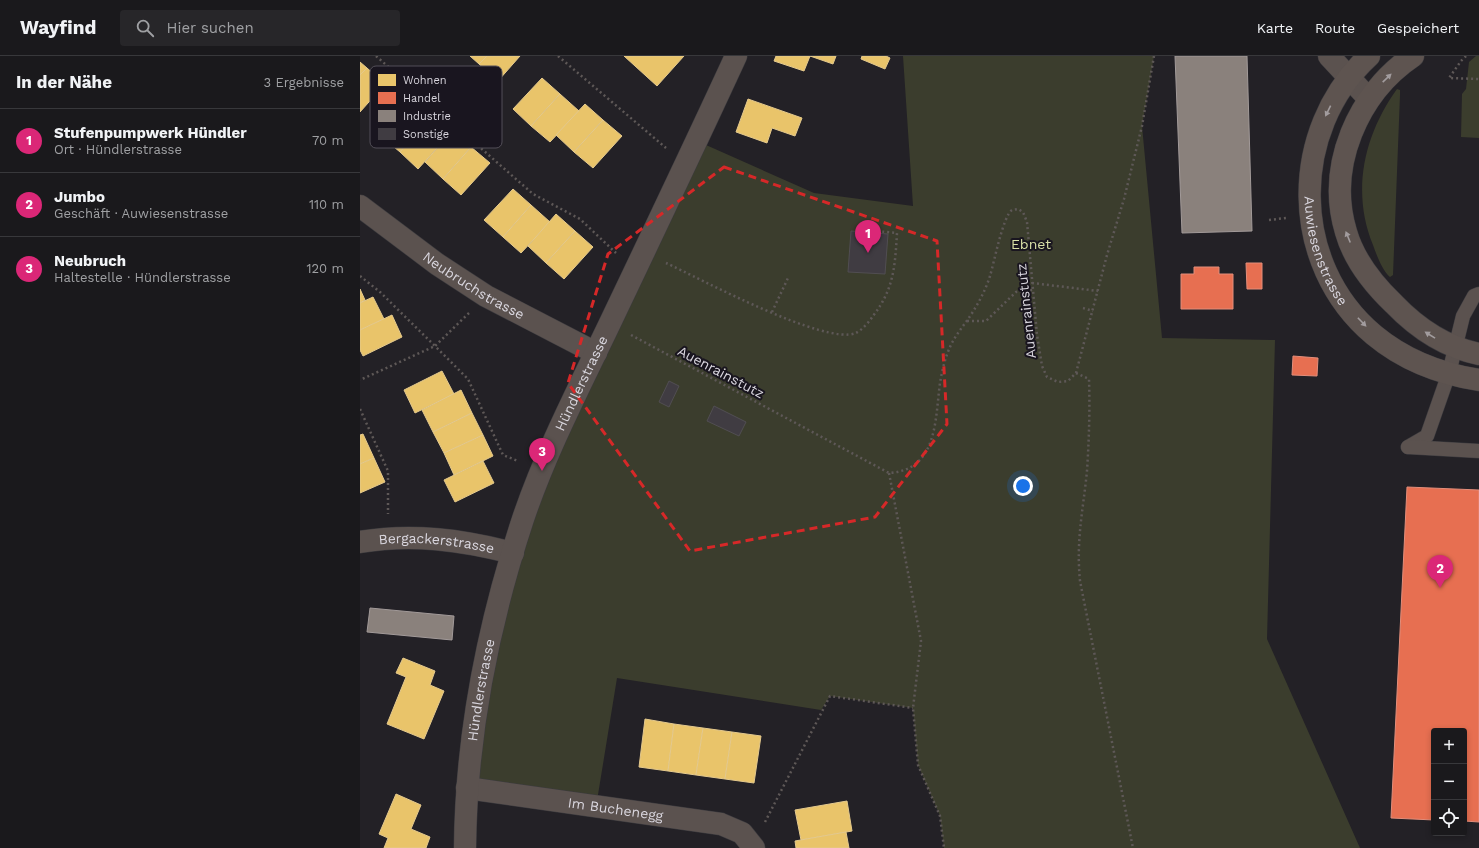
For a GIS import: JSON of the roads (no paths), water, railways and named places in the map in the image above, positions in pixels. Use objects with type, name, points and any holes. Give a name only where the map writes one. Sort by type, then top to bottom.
[{"type":"main road","name":"Auwiesenstrasse","points":[[1369,56],[1349,78],[1327,112],[1312,155],[1309,176],[1309,200],[1315,242],[1322,263],[1336,289],[1359,320],[1374,335],[1410,359],[1449,374],[1479,380]]},
{"type":"main road","name":"Auwiesenstrasse","points":[[1413,56],[1394,70],[1369,99],[1355,124],[1343,161],[1340,199],[1346,232],[1363,267],[1383,294],[1419,328],[1456,348],[1479,354]]},
{"type":"street","name":"Hündlerstrasse","points":[[465,848],[467,788],[472,739],[482,675],[504,580],[524,517],[550,453],[736,56]]},
{"type":"street","points":[[1329,56],[1369,99]]},
{"type":"street","name":"Neubruchstrasse","points":[[360,206],[437,264],[486,296],[596,353]]},
{"type":"street","name":"Bergackerstrasse","points":[[360,542],[388,538],[432,538],[472,544],[513,553]]},
{"type":"street","name":"Im Buchenegg","points":[[467,788],[721,824],[742,833],[753,847]]},
{"type":"lane","points":[[1479,294],[1474,296],[1462,316],[1449,374],[1427,436],[1408,447],[1479,451]]},
{"type":"place","name":"Stufenpumpwerk Hündler","points":[[868,253]]},
{"type":"place","name":"Neubruch","points":[[542,471]]},
{"type":"place","name":"Jumbo","points":[[1440,588]]},
{"type":"park label","name":"Ebnet","points":[[1031,244]]}]
